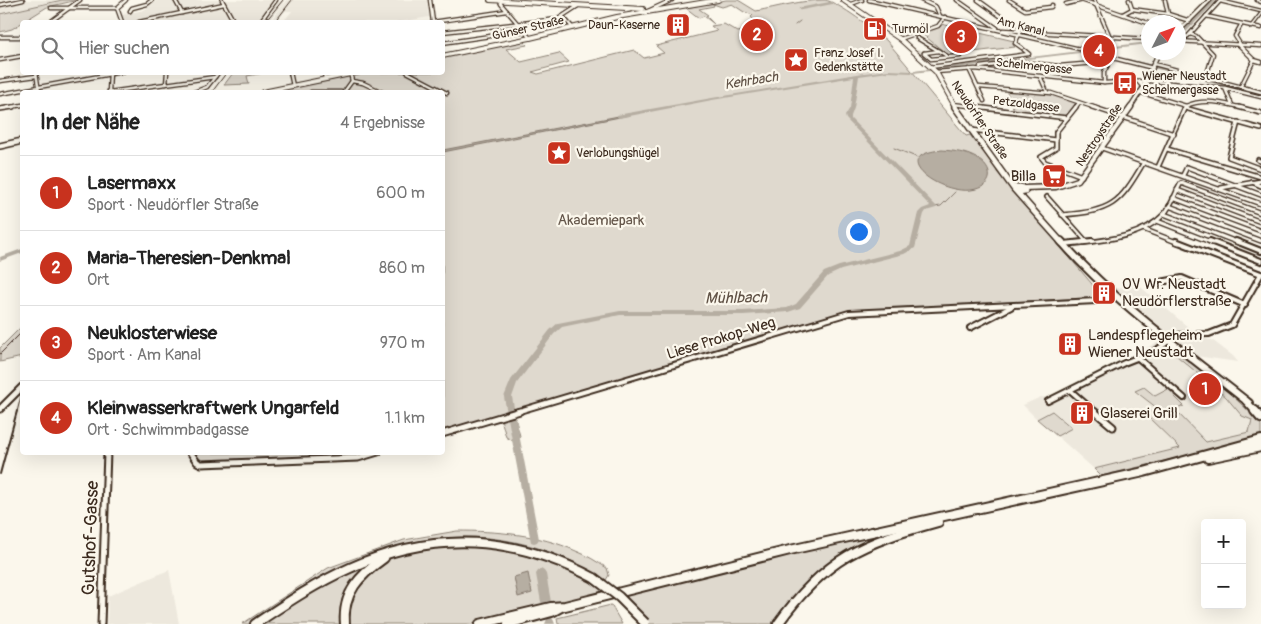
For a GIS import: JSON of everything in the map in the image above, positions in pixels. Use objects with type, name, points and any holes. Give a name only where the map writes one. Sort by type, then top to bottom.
[{"type":"main road","points":[[490,0],[608,8]]},
{"type":"main road","points":[[621,11],[644,11],[718,0]]},
{"type":"main road","name":"Neudörfler Straße","points":[[843,0],[917,51],[933,70],[953,104],[1008,180],[1020,189],[1029,205],[1062,244],[1118,297],[1261,414]]},
{"type":"main road","points":[[599,7],[603,6],[603,2],[608,8]]},
{"type":"main road","points":[[644,11],[657,7],[687,6]]},
{"type":"main road","points":[[589,7],[629,12],[638,11]]},
{"type":"main road","points":[[617,17],[621,11]]},
{"type":"main road","points":[[617,17],[638,11]]},
{"type":"main road","name":"Günser Straße","points":[[445,56],[617,17]]},
{"type":"main road","points":[[274,90],[342,75]]},
{"type":"main road","points":[[0,146],[20,141]]},
{"type":"main road","points":[[1246,401],[1261,418]]},
{"type":"main road","points":[[484,624],[552,612],[565,606],[790,550],[1022,500],[1189,461],[1261,440]]},
{"type":"main road","points":[[1189,461],[1225,456],[1261,447]]},
{"type":"main road","points":[[778,624],[791,603],[807,585],[845,556],[878,539],[1022,500]]},
{"type":"main road","points":[[255,624],[292,600],[347,569],[416,547],[464,542],[499,543],[526,548],[557,558],[594,578],[625,602],[645,624]]},
{"type":"main road","points":[[345,624],[344,606],[355,581],[367,570],[392,554]]},
{"type":"main road","points":[[480,624],[509,620]]},
{"type":"street","points":[[0,5],[23,0]]},
{"type":"street","points":[[53,20],[80,0]]},
{"type":"street","points":[[51,8],[117,8],[126,0]]},
{"type":"street","points":[[130,11],[132,8],[147,4],[152,0]]},
{"type":"street","points":[[175,0],[182,13]]},
{"type":"street","points":[[222,0],[233,20]]},
{"type":"street","points":[[261,20],[276,0]]},
{"type":"street","points":[[430,0],[433,20]]},
{"type":"street","points":[[500,0],[530,38]]},
{"type":"street","points":[[533,3],[539,0]]},
{"type":"street","points":[[657,7],[672,0]]},
{"type":"street","points":[[850,4],[862,0]]},
{"type":"street","name":"Am Kanal","points":[[869,0],[1080,49]]},
{"type":"street","points":[[921,0],[936,7],[940,16]]},
{"type":"street","points":[[958,0],[998,30],[1141,39]]},
{"type":"street","points":[[978,0],[1022,31]]},
{"type":"street","points":[[1008,0],[1027,11],[1051,8],[1052,6]]},
{"type":"street","points":[[1066,4],[1082,0],[1141,20]]},
{"type":"street","points":[[1094,0],[1110,37]]},
{"type":"street","points":[[1129,0],[1132,9]]},
{"type":"street","points":[[1165,0],[1168,14]]},
{"type":"street","points":[[1186,25],[1210,0]]},
{"type":"street","points":[[1186,37],[1220,0],[1261,12],[1251,27]]},
{"type":"street","points":[[1257,0],[1261,2]]},
{"type":"street","points":[[148,20],[224,4]]},
{"type":"street","points":[[445,32],[563,17],[578,6]]},
{"type":"street","points":[[117,8],[121,20]]},
{"type":"street","points":[[1123,14],[1132,9],[1168,14],[1190,21]]},
{"type":"street","points":[[445,20],[507,11]]},
{"type":"street","points":[[166,16],[168,20]]},
{"type":"street","points":[[1206,16],[1261,28]]},
{"type":"street","points":[[563,17],[573,28]]},
{"type":"street","points":[[900,39],[938,26],[944,17]]},
{"type":"street","points":[[1241,25],[1234,36],[1254,60],[1261,62]]},
{"type":"street","points":[[445,43],[524,31]]},
{"type":"street","points":[[933,70],[1029,54],[1015,43],[1022,31]]},
{"type":"street","points":[[1190,34],[1196,36],[1214,56],[1206,77]]},
{"type":"street","points":[[0,37],[20,37]]},
{"type":"street","points":[[916,38],[947,57]]},
{"type":"street","points":[[1186,43],[1261,46]]},
{"type":"street","points":[[917,51],[936,49]]},
{"type":"street","points":[[939,51],[924,53],[931,59],[960,56]]},
{"type":"street","points":[[0,60],[20,56]]},
{"type":"street","points":[[1109,57],[1206,77],[1261,92]]},
{"type":"street","points":[[1144,83],[1156,60]]},
{"type":"street","points":[[1241,86],[1246,72],[1250,69],[1254,60]]},
{"type":"street","points":[[979,69],[1021,62],[1059,66],[1107,62],[1109,63],[1104,72],[1104,83]]},
{"type":"street","points":[[969,69],[984,101]]},
{"type":"street","name":"Schelmergasse","points":[[933,70],[979,69],[1104,83],[1155,82],[1225,88]]},
{"type":"street","points":[[0,81],[27,75]]},
{"type":"street","points":[[36,75],[38,88]]},
{"type":"street","points":[[25,90],[106,75]]},
{"type":"street","points":[[109,90],[111,75]]},
{"type":"street","points":[[166,84],[167,75]]},
{"type":"street","points":[[291,75],[293,86]]},
{"type":"street","points":[[324,75],[325,79]]},
{"type":"street","points":[[350,75],[352,81]]},
{"type":"street","points":[[413,75],[441,90]]},
{"type":"street","points":[[1040,76],[1047,92]]},
{"type":"street","points":[[123,90],[215,77]]},
{"type":"street","points":[[199,90],[207,87],[215,77]]},
{"type":"street","points":[[345,90],[352,81]]},
{"type":"street","points":[[352,81],[372,86],[379,90]]},
{"type":"street","name":"Nestroystraße","points":[[1020,189],[1066,186],[1082,176],[1144,83]]},
{"type":"street","points":[[979,87],[1047,92],[1174,134]]},
{"type":"street","points":[[1225,88],[1261,97]]},
{"type":"street","points":[[1225,88],[1232,105]]},
{"type":"street","points":[[0,94],[20,91]]},
{"type":"street","points":[[1139,92],[1261,129]]},
{"type":"street","points":[[1079,102],[1056,132],[1056,148],[1041,157],[1041,160],[1082,176]]},
{"type":"street","points":[[1158,167],[1168,149],[1185,107],[1194,102],[1232,105],[1261,113]]},
{"type":"street","name":"Petzoldgasse","points":[[953,104],[1067,118]]},
{"type":"street","points":[[0,109],[20,106]]},
{"type":"street","points":[[1238,122],[1229,157],[1234,161],[1261,169]]},
{"type":"street","points":[[971,130],[1056,140]]},
{"type":"street","points":[[1102,148],[1221,188],[1261,204]]},
{"type":"street","points":[[1168,149],[1261,177]]},
{"type":"street","points":[[1062,214],[1097,211],[1118,202],[1125,195],[1144,162]]},
{"type":"street","points":[[1183,175],[1187,167],[1261,195]]},
{"type":"street","points":[[1221,188],[1261,181]]},
{"type":"street","points":[[1252,182],[1261,186]]},
{"type":"street","points":[[1062,244],[1125,235],[1143,229],[1157,221],[1164,214],[1181,183],[1261,213]]},
{"type":"street","points":[[1177,190],[1261,222]]},
{"type":"street","points":[[1047,197],[1086,241]]},
{"type":"street","points":[[1173,198],[1261,231]]},
{"type":"street","points":[[1169,206],[1261,241]]},
{"type":"street","points":[[1164,214],[1261,251]]},
{"type":"street","points":[[1157,221],[1261,261]]},
{"type":"street","points":[[1048,401],[1157,350],[1181,334],[1208,334],[1232,325],[1261,274],[1143,229]]},
{"type":"street","points":[[1150,284],[1182,278],[1245,305]]},
{"type":"street","name":"Liese Prokop-Weg","points":[[445,433],[849,313],[1013,306],[1107,300],[1118,297]]},
{"type":"street","name":"Liese Prokop-Weg","points":[[970,328],[1013,306]]},
{"type":"street","points":[[1138,358],[1184,398]]},
{"type":"street","points":[[0,409],[20,389]]},
{"type":"street","points":[[1071,391],[1113,427]]},
{"type":"street","name":"Gutshof-Gasse","points":[[102,624],[107,455]]},
{"type":"street","points":[[192,455],[201,464],[358,458],[368,455]]},
{"type":"shaded area","points":[[0,0],[62,0],[0,14]]},
{"type":"shaded area","points":[[157,0],[279,0],[279,3],[281,0],[285,0],[270,20],[266,20],[277,1],[263,20],[119,20],[117,16],[144,10]]},
{"type":"shaded area","points":[[286,0],[427,0],[429,17],[411,20],[285,20],[292,11],[285,11],[278,20],[271,20]]},
{"type":"shaded area","points":[[629,114],[445,152],[445,150]]},
{"type":"shaded area","points":[[942,150],[964,153],[982,162],[989,172],[988,181],[979,188],[958,190],[932,180],[918,166],[918,159],[926,153]]},
{"type":"shaded area","points":[[1136,283],[1201,338],[1212,340],[1238,362],[1196,356],[1115,289]]},
{"type":"shaded area","points":[[1160,341],[1207,380],[1241,413],[1252,420],[1249,433],[1206,442],[1174,410],[1184,406],[1170,389],[1155,396],[1144,387],[1135,392],[1157,408],[1147,415],[1180,448],[1094,469],[1057,436],[1072,428],[1053,411],[1037,419],[1023,405],[1041,397],[1049,398]]},
{"type":"shaded area","points":[[169,570],[179,624],[107,624],[108,596]]},
{"type":"shaded area","points":[[528,573],[532,593],[518,597],[514,577]]},
{"type":"green space","points":[[62,0],[78,0],[47,7],[26,20],[20,20],[20,24],[12,29],[0,32],[0,14]]},
{"type":"green space","name":"Akademiepark","points":[[726,0],[738,0],[756,11],[799,2],[825,0],[847,11],[887,41],[966,136],[970,135],[996,168],[997,172],[1103,297],[849,311],[445,431],[445,90],[281,90],[357,75],[445,75],[445,58],[523,41],[527,45],[506,49],[521,62],[559,53],[569,62],[532,72],[538,74],[634,50],[644,58],[664,53],[656,46],[717,31],[711,26],[724,24],[738,32],[760,26],[751,17],[753,15],[744,12],[732,4],[722,7],[713,4],[714,6],[699,9],[708,15],[706,16],[714,24],[704,16],[699,18],[686,8]]},
{"type":"green space","points":[[941,24],[1014,41],[1013,45],[1015,47],[948,55],[921,33]]},
{"type":"green space","points":[[232,75],[253,75],[247,76],[249,84],[224,85]]},
{"type":"green space","points":[[1006,90],[1050,93],[1077,103],[1066,117],[1014,110]]},
{"type":"green space","points":[[20,328],[20,357],[0,362],[0,348]]},
{"type":"green space","points":[[1171,351],[1179,354],[1202,370],[1255,417],[1261,425],[1261,438],[1101,476],[1094,469],[1180,448],[1146,415],[1157,408],[1135,391],[1144,387],[1155,396],[1170,388],[1175,397],[1184,406],[1175,410],[1206,442],[1249,432],[1252,420],[1242,416],[1226,397]]},
{"type":"green space","points":[[1052,411],[1072,428],[1057,436],[1037,419]]},
{"type":"green space","points":[[514,414],[520,436],[513,441],[506,437],[501,419]]},
{"type":"green space","points":[[196,455],[362,455],[200,461]]},
{"type":"green space","points":[[457,531],[502,533],[532,537],[562,545],[607,568],[609,575],[606,580],[555,554],[529,545],[475,537],[448,538],[392,549],[335,572],[332,571],[320,577],[251,624],[242,624],[328,568],[404,540]]},
{"type":"green space","points":[[873,531],[879,539],[825,569],[778,624],[645,624],[648,619],[620,591]]},
{"type":"green space","points":[[499,543],[594,578],[592,583],[608,594],[480,624],[255,624],[347,569],[416,547]]},
{"type":"green space","points":[[611,605],[622,624],[558,624],[557,618]]},
{"type":"waterway","name":"Kehrbach","points":[[1186,30],[1215,0]]},
{"type":"waterway","points":[[800,9],[831,3]]},
{"type":"waterway","points":[[795,25],[800,21]]},
{"type":"waterway","name":"Kehrbach","points":[[1099,49],[1141,44]]},
{"type":"waterway","name":"Kehrbach","points":[[857,75],[888,71],[913,72],[1096,50]]},
{"type":"waterway","points":[[1096,52],[1113,57]]},
{"type":"waterway","points":[[1127,60],[1261,94]]},
{"type":"waterway","name":"Mühlbach","points":[[534,539],[508,397],[514,382],[552,332],[560,325],[620,313],[743,313],[788,310],[798,306],[826,274],[839,268],[902,253],[913,247],[921,213],[934,207],[849,119],[848,116],[852,108],[857,75]]},
{"type":"waterway","name":"Kehrbach","points":[[619,116],[857,75]]},
{"type":"waterway","points":[[894,148],[916,157]]},
{"type":"waterway","points":[[934,207],[941,206],[955,192]]},
{"type":"waterway","name":"Kehrbach","points":[[0,259],[20,252]]},
{"type":"waterway","name":"Mühlbach","points":[[541,574],[546,602]]},
{"type":"railway","points":[[267,20],[283,0]]},
{"type":"railway","points":[[277,20],[292,0]]},
{"type":"railway","points":[[214,90],[225,75]]},
{"type":"railway","points":[[0,354],[20,334]]},
{"type":"railway","points":[[17,412],[20,400]]},
{"type":"railway","points":[[0,474],[17,411]]},
{"type":"place","name":"Daun-Kaserne","points":[[678,25]]},
{"type":"place","name":"Turmöl","points":[[875,29]]},
{"type":"place","name":"Maria-Theresien-Denkmal","points":[[757,35]]},
{"type":"place","name":"Neuklosterwiese","points":[[961,37]]},
{"type":"place","name":"Kleinwasserkraftwerk Ungarfeld","points":[[1099,51]]},
{"type":"place","name":"Franz Josef I. Gedenkstätte","points":[[796,60]]},
{"type":"place","name":"Wiener Neustadt Schelmergasse","points":[[1125,83]]},
{"type":"place","name":"Verlobungshügel","points":[[559,153]]},
{"type":"place","name":"Billa","points":[[1054,176]]},
{"type":"place","name":"OV Wr. Neustadt Neudörflerstraße","points":[[1104,293]]},
{"type":"place","name":"Landespflegeheim Wiener Neustadt","points":[[1070,344]]},
{"type":"place","name":"Lasermaxx","points":[[1205,389]]},
{"type":"place","name":"Glaserei Grill","points":[[1082,413]]}]
